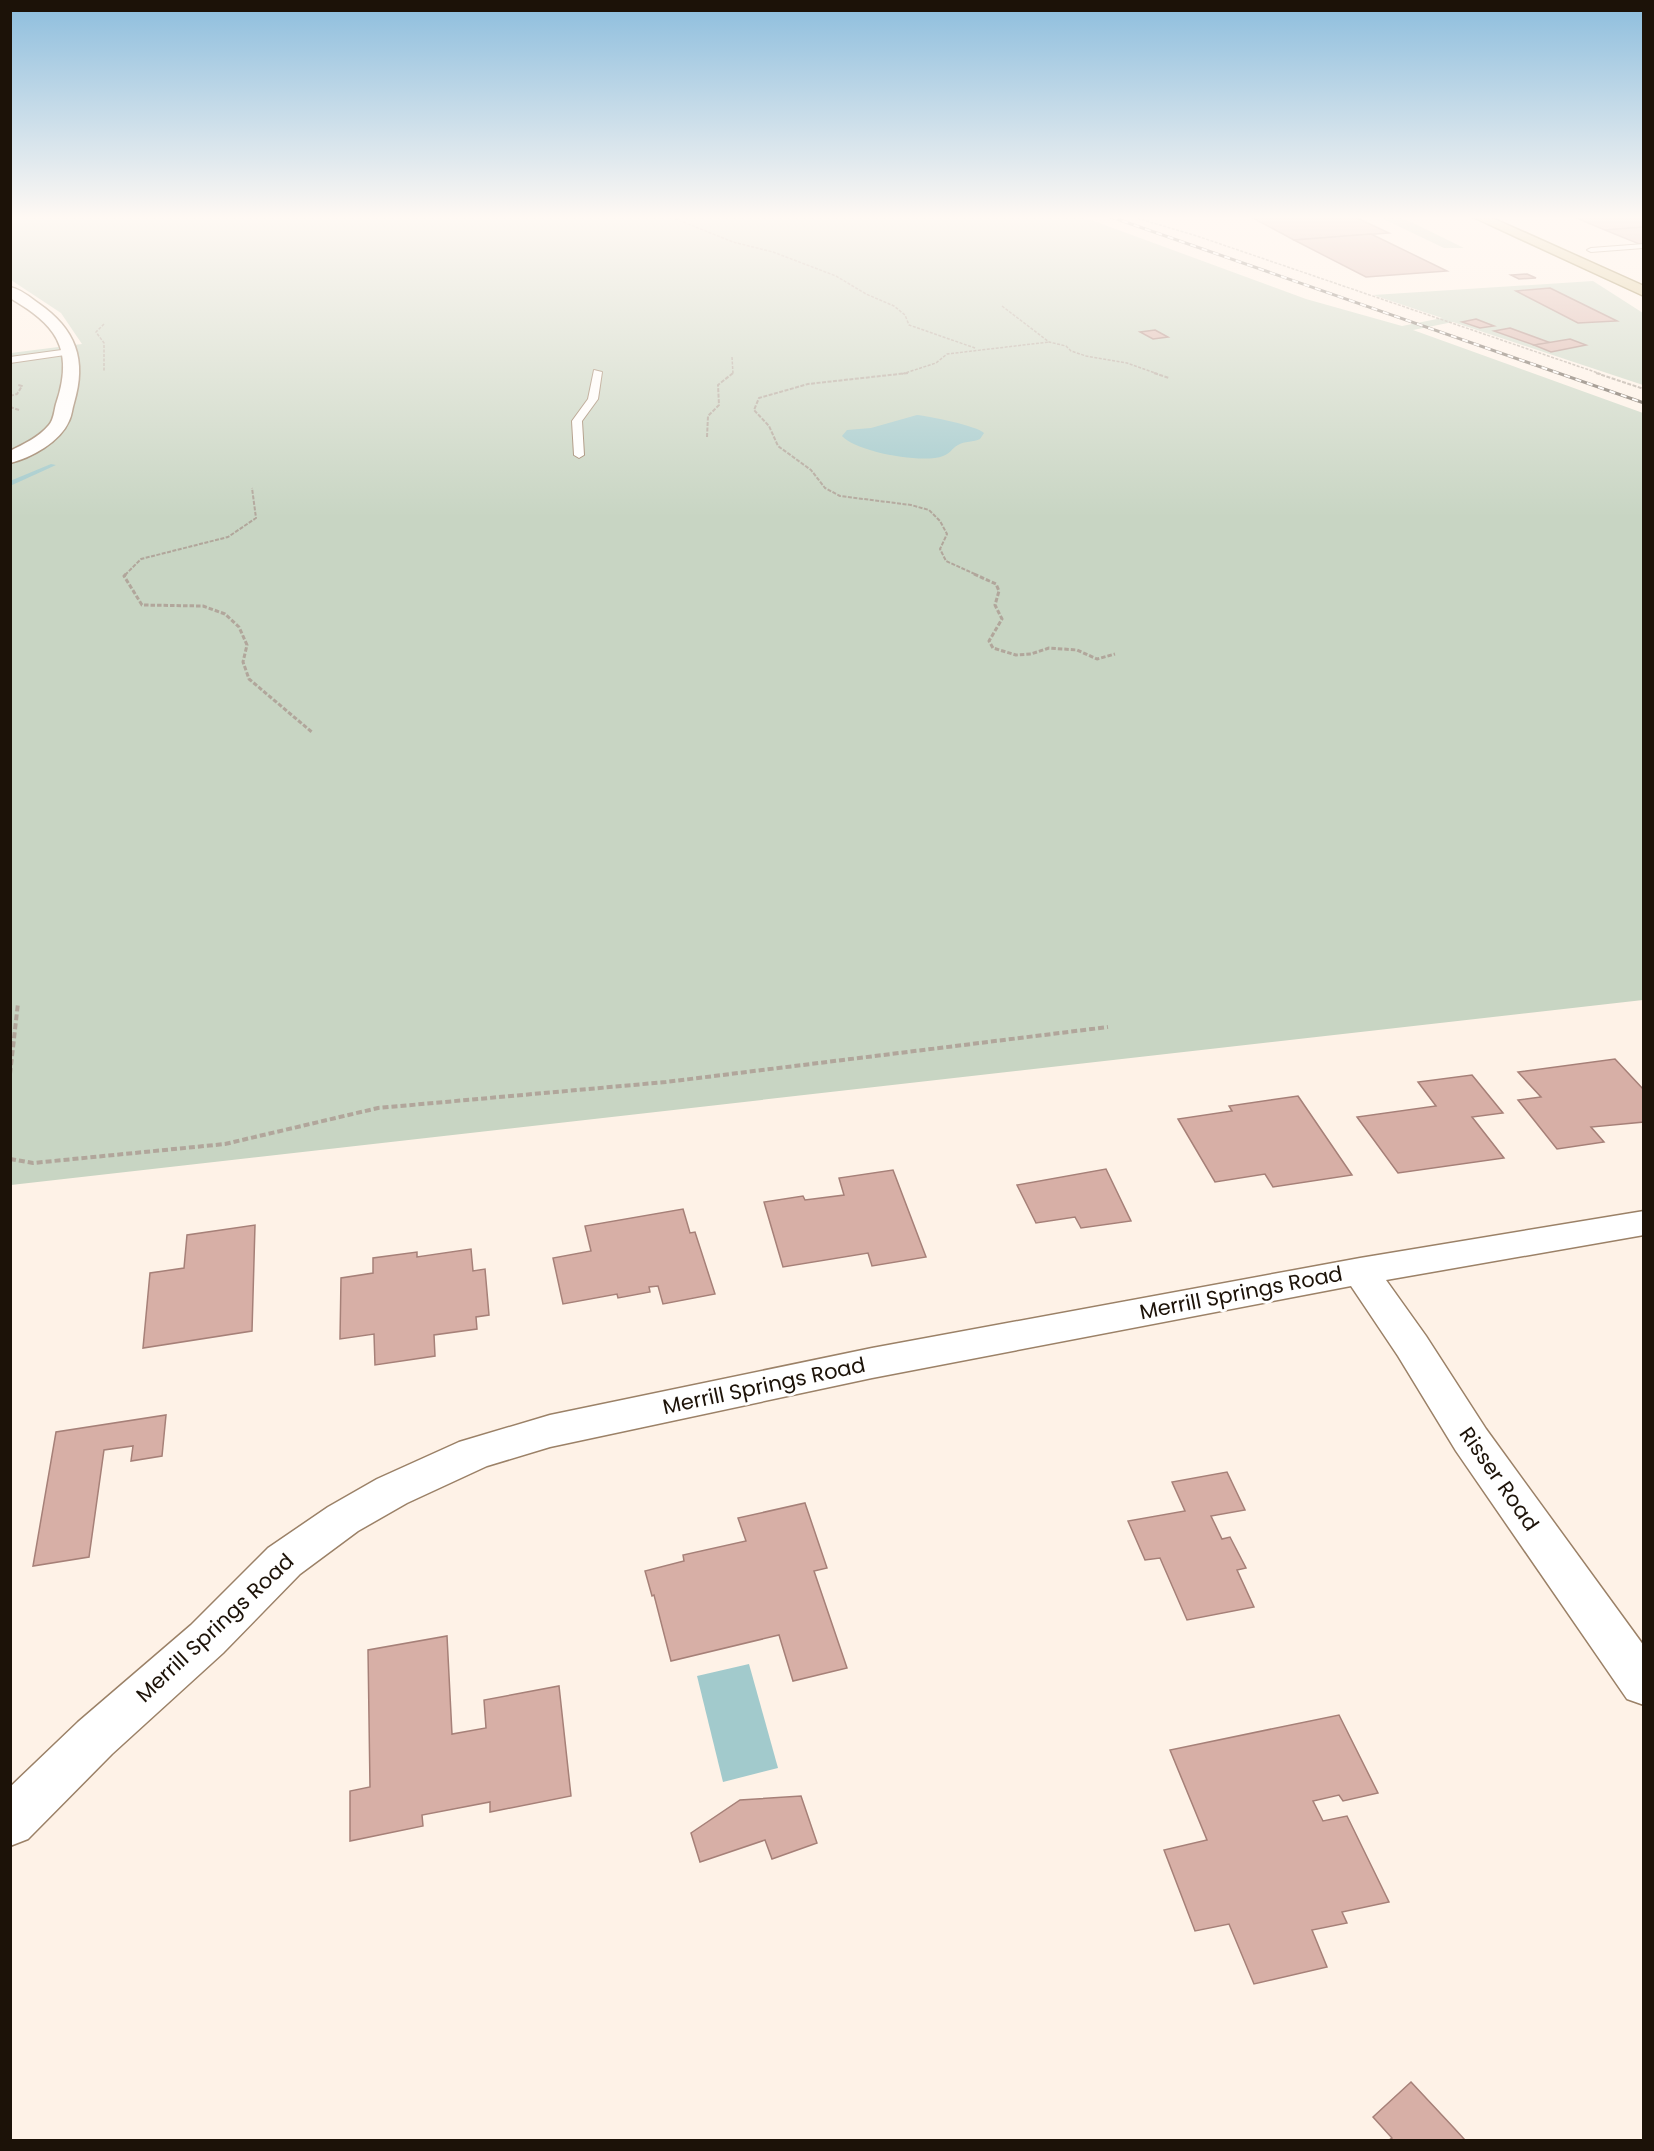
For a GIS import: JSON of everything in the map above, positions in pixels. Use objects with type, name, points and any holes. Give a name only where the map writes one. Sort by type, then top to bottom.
[{"type":"street","points":[[10,458],[43,441],[63,418],[64,405],[70,388],[69,352],[62,334],[47,317]]},
{"type":"street","name":"Merrill Springs Road","points":[[10,1822],[95,1738],[207,1639],[284,1561],[343,1519],[392,1491],[474,1454],[550,1431],[872,1363],[1360,1271],[1644,1223]]},
{"type":"street","name":"Risser Road","points":[[1360,1271],[1412,1346],[1471,1440],[1644,1684]]},
{"type":"lane","points":[[10,360],[69,352]]},
{"type":"lane","points":[[579,455],[577,421],[593,399],[597,372]]},
{"type":"path","points":[[906,317],[909,325],[977,349]]},
{"type":"path","points":[[1017,317],[1048,342]]},
{"type":"path","points":[[1436,317],[1644,389]]},
{"type":"path","points":[[104,324],[96,332],[104,343],[104,372]]},
{"type":"path","points":[[1115,654],[1097,659],[1077,650],[1049,648],[1031,654],[1016,655],[993,648],[989,641],[1002,619],[995,605],[999,591],[996,584],[946,561],[940,549],[947,534],[940,521],[929,510],[911,505],[840,496],[825,488],[811,470],[778,446],[770,426],[754,410],[759,398],[783,390],[809,384],[886,377],[940,362],[947,354],[1048,342],[1066,346],[1071,351],[1086,356],[1127,363],[1169,378]]},
{"type":"path","points":[[707,437],[708,416],[719,405],[718,386],[733,374],[732,357]]},
{"type":"path","points":[[10,383],[22,386],[17,394],[10,396]]},
{"type":"path","points":[[10,407],[19,410]]},
{"type":"path","points":[[252,488],[256,518],[228,537],[141,559],[124,576],[142,605],[203,606],[225,614],[239,627],[247,645],[243,662],[249,678],[313,733]]},
{"type":"path","points":[[10,1074],[18,1003]]},
{"type":"path","points":[[10,1159],[33,1163],[225,1144],[378,1108],[666,1082],[1108,1027]]},
{"type":"green space","points":[[64,317],[1371,317],[1402,326],[1442,318],[1440,317],[1643,317],[1643,385],[1453,322],[1413,330],[1643,413],[1643,1000],[11,1185],[11,353],[82,344]]},
{"type":"water","points":[[917,415],[963,424],[984,433],[980,439],[960,444],[945,455],[933,458],[890,455],[861,447],[842,436],[847,430],[871,428]]},
{"type":"water","points":[[749,1664],[778,1768],[723,1782],[697,1676]]},
{"type":"building","points":[[1567,317],[1610,317],[1617,321],[1578,323]]},
{"type":"building","points":[[1476,319],[1494,326],[1480,328],[1462,322]]},
{"type":"building","points":[[1510,328],[1551,343],[1534,345],[1494,331]]},
{"type":"building","points":[[1155,330],[1168,337],[1153,339],[1140,332]]},
{"type":"building","points":[[1570,339],[1586,345],[1551,352],[1534,345]]},
{"type":"building","points":[[1615,1059],[1644,1090],[1644,1122],[1591,1127],[1604,1142],[1557,1149],[1518,1100],[1541,1097],[1518,1072]]},
{"type":"building","points":[[1472,1075],[1503,1113],[1472,1117],[1504,1158],[1398,1173],[1357,1117],[1436,1106],[1418,1082]]},
{"type":"building","points":[[1298,1096],[1352,1175],[1273,1187],[1265,1174],[1215,1182],[1178,1119],[1232,1111],[1229,1106]]},
{"type":"building","points":[[1106,1169],[1131,1221],[1081,1228],[1075,1217],[1036,1223],[1017,1185]]},
{"type":"building","points":[[893,1170],[926,1257],[872,1266],[868,1253],[783,1267],[764,1202],[803,1196],[805,1200],[844,1195],[839,1178]]},
{"type":"building","points":[[683,1209],[690,1233],[695,1232],[715,1294],[663,1304],[658,1286],[649,1287],[650,1292],[618,1298],[617,1294],[563,1304],[553,1258],[591,1251],[585,1226]]},
{"type":"building","points":[[255,1225],[252,1331],[143,1348],[150,1273],[184,1268],[187,1235]]},
{"type":"building","points":[[471,1249],[473,1271],[485,1269],[489,1315],[476,1317],[477,1329],[434,1335],[435,1356],[375,1365],[374,1334],[340,1339],[341,1278],[373,1273],[373,1258],[417,1252],[417,1257]]},
{"type":"building","points":[[166,1415],[162,1456],[131,1461],[133,1446],[104,1450],[89,1557],[33,1566],[56,1432]]},
{"type":"building","points":[[1227,1472],[1245,1510],[1211,1516],[1222,1539],[1230,1537],[1246,1568],[1237,1570],[1254,1607],[1187,1620],[1160,1558],[1145,1560],[1128,1521],[1185,1511],[1172,1482]]},
{"type":"building","points":[[805,1503],[827,1568],[814,1571],[847,1668],[793,1681],[779,1635],[671,1661],[654,1595],[652,1596],[645,1571],[684,1561],[683,1555],[746,1541],[738,1518]]},
{"type":"building","points":[[447,1636],[452,1734],[486,1728],[484,1700],[559,1686],[571,1796],[490,1812],[490,1802],[422,1815],[423,1826],[350,1841],[350,1791],[370,1787],[368,1650]]},
{"type":"building","points":[[1339,1715],[1378,1793],[1343,1801],[1339,1795],[1313,1801],[1323,1821],[1347,1816],[1389,1902],[1342,1912],[1347,1923],[1312,1930],[1327,1967],[1254,1984],[1229,1924],[1195,1931],[1164,1850],[1207,1840],[1170,1750]]},
{"type":"building","points":[[801,1796],[817,1843],[772,1859],[765,1840],[700,1862],[691,1833],[740,1800]]},
{"type":"building","points":[[1411,2082],[1465,2140],[1389,2140],[1392,2138],[1373,2117]]},
{"type":"waterway","points":[[10,484],[53,465]]},
{"type":"railway","points":[[1399,317],[1644,403]]}]
